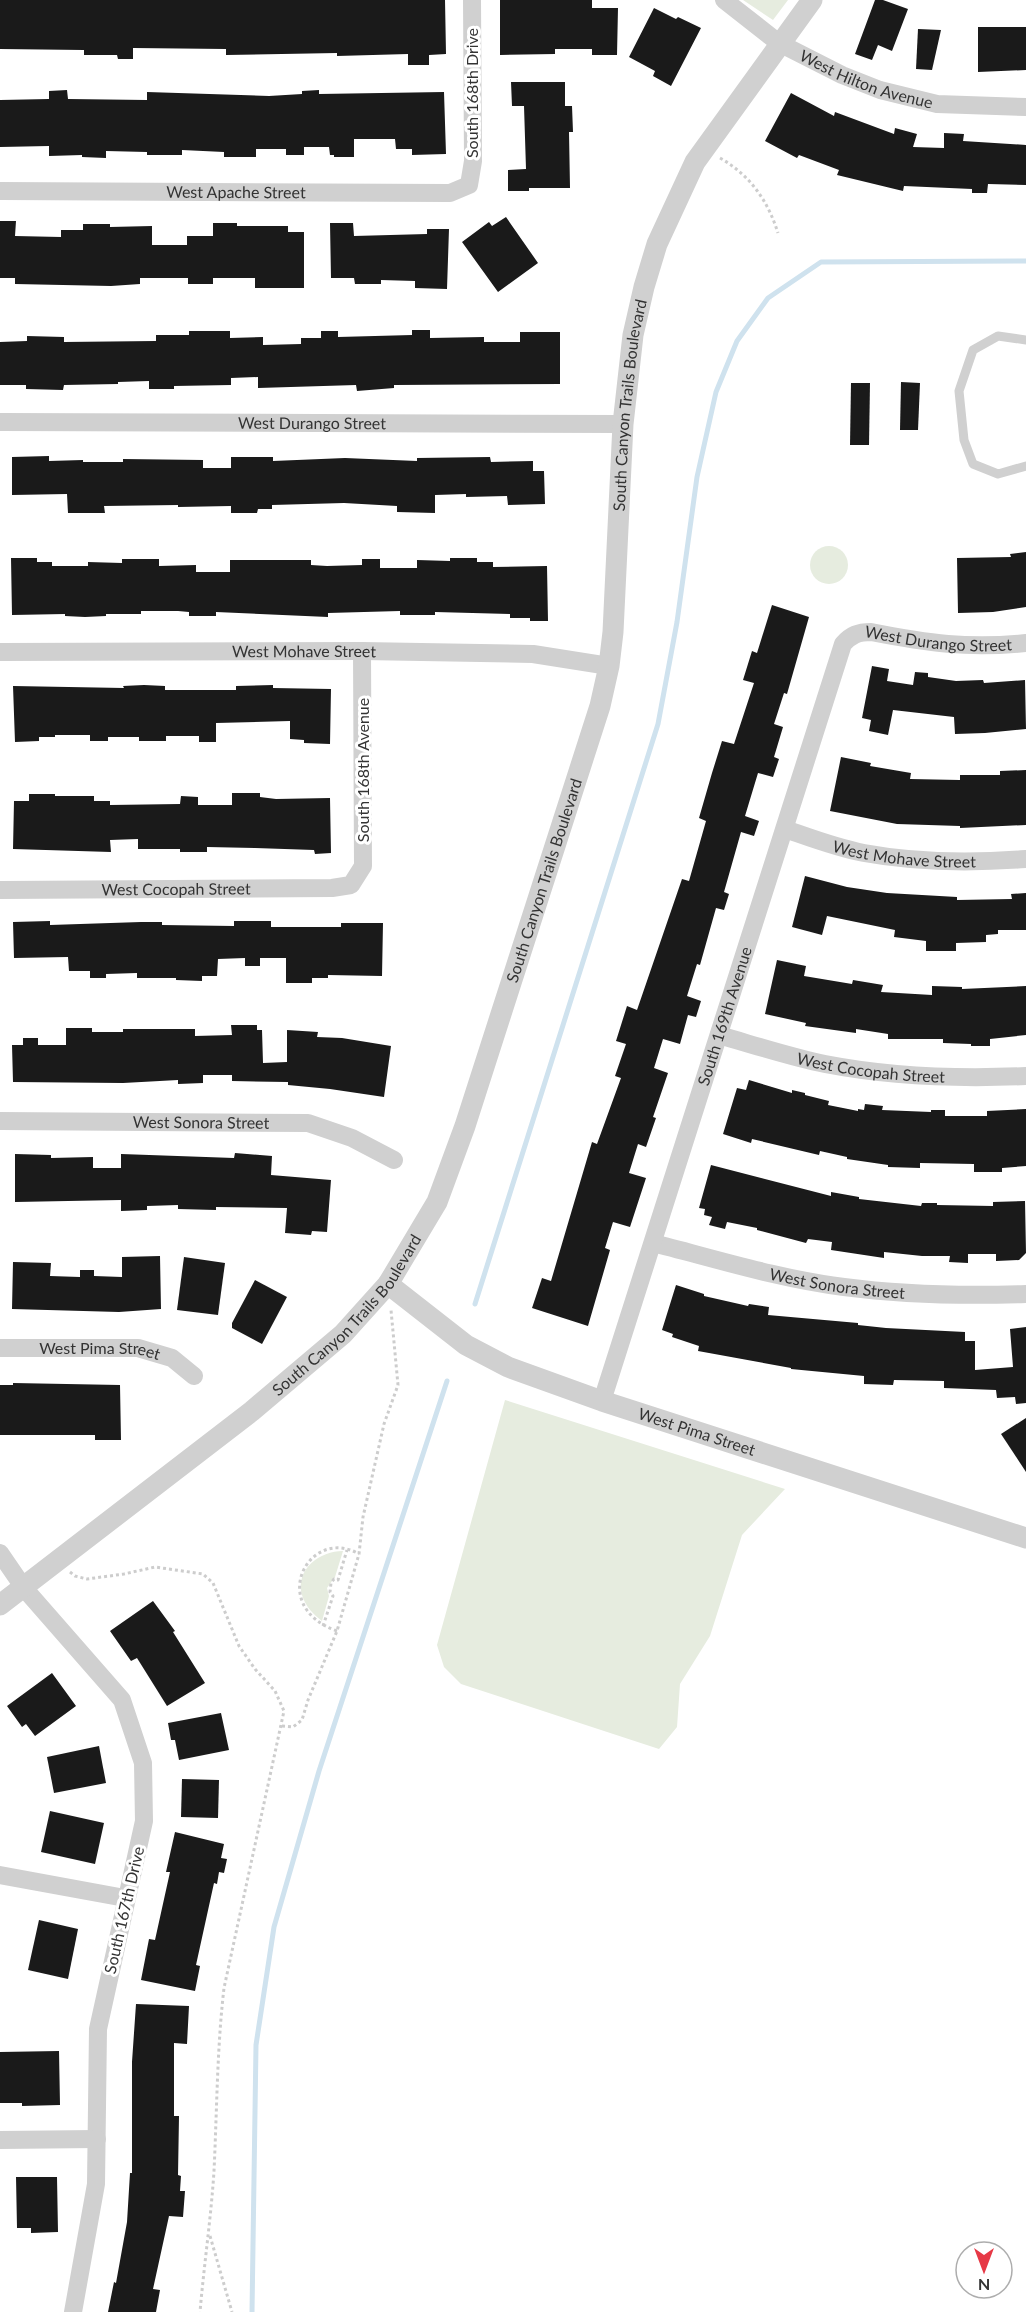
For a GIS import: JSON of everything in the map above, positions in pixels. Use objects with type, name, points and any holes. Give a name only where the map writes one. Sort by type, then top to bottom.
[{"type":"street","name":"South 168th Drive","points":[[469,185],[473,160],[472,0]]},
{"type":"street","name":"West Hilton Avenue","points":[[724,0],[779,43],[842,75],[880,90],[937,104],[1026,107]]},
{"type":"street","name":"South Canyon Trails Boulevard","points":[[0,1605],[261,1404],[343,1334],[388,1284],[437,1202],[465,1126],[600,706],[609,666],[613,632],[623,424],[633,335],[657,244],[694,162],[812,0]]},
{"type":"street","name":"West Apache Street","points":[[0,190],[450,193],[469,185]]},
{"type":"street","name":"West Durango Street","points":[[0,422],[623,424]]},
{"type":"street","name":"West Durango Street","points":[[851,636],[861,632],[871,632],[954,646],[1026,643]]},
{"type":"street","name":"South 169th Avenue","points":[[602,1401],[840,652],[843,644],[851,636]]},
{"type":"street","name":"West Mohave Street","points":[[0,652],[362,651],[533,654],[609,666]]},
{"type":"street","name":"South 168th Avenue","points":[[351,885],[363,866],[362,651]]},
{"type":"street","name":"West Mohave Street","points":[[784,829],[850,850],[903,858],[983,862],[1026,859]]},
{"type":"street","name":"West Cocopah Street","points":[[0,890],[332,888],[351,885]]},
{"type":"street","name":"West Cocopah Street","points":[[719,1035],[823,1064],[858,1070],[937,1077],[1026,1076]]},
{"type":"street","name":"West Sonora Street","points":[[0,1121],[308,1123],[352,1138],[394,1160]]},
{"type":"street","name":"West Sonora Street","points":[[653,1244],[767,1272],[843,1287],[948,1296],[1026,1293]]},
{"type":"street","name":"West Pima Street","points":[[388,1284],[444,1330],[480,1353],[508,1367],[602,1401],[1026,1538]]},
{"type":"street","name":"West Pima Street","points":[[0,1348],[138,1348],[172,1358],[194,1376]]},
{"type":"street","name":"South 167th Drive","points":[[0,1553],[24,1588],[122,1700],[143,1763],[144,1821],[98,2029],[96,2184],[73,2312]]},
{"type":"street","points":[[0,1875],[125,1899]]},
{"type":"street","points":[[0,2140],[97,2139]]},
{"type":"lane","points":[[1026,340],[998,336],[973,350],[959,391],[964,440],[973,464],[998,474],[1026,466]]},
{"type":"path","points":[[704,148],[745,176],[767,204],[778,233]]},
{"type":"path","points":[[282,1726],[293,1727],[302,1720],[337,1631],[359,1554],[363,1517],[381,1435],[398,1386],[388,1284]]},
{"type":"path","points":[[337,1631],[323,1626],[303,1605],[299,1592],[300,1577],[307,1563],[319,1553],[334,1549],[359,1554]]},
{"type":"path","points":[[323,1626],[333,1596],[330,1592],[331,1583],[334,1579],[338,1580],[347,1550]]},
{"type":"path","points":[[57,1562],[75,1576],[87,1579],[155,1567],[203,1574],[213,1583],[239,1646],[255,1669],[275,1691],[284,1711],[224,1988],[219,2030],[218,2093],[209,2233],[200,2312]]},
{"type":"path","points":[[209,2233],[232,2312]]},
{"type":"shaded area","points":[[743,0],[788,0],[773,20]]},
{"type":"shaded area","points":[[829,546],[843,551],[848,565],[843,579],[829,584],[815,579],[810,565],[815,551]]},
{"type":"shaded area","points":[[505,1400],[785,1489],[742,1535],[710,1636],[680,1684],[677,1727],[659,1749],[461,1684],[444,1667],[437,1645]]},
{"type":"shaded area","points":[[343,1551],[335,1577],[327,1588],[329,1596],[322,1621],[310,1610],[303,1599],[302,1577],[311,1563],[318,1558]]},
{"type":"building","points":[[0,0],[445,0],[446,54],[429,55],[429,65],[408,65],[408,54],[226,55],[226,49],[133,48],[133,59],[118,59],[117,55],[84,55],[84,50],[0,49]]},
{"type":"building","points":[[500,0],[592,0],[592,8],[618,8],[617,55],[592,55],[592,49],[555,49],[555,54],[500,55]]},
{"type":"building","points":[[875,0],[883,0],[908,9],[892,51],[878,45],[872,60],[855,54]]},
{"type":"building","points":[[654,8],[701,28],[671,86],[653,76],[655,71],[629,57]]},
{"type":"building","points":[[978,27],[1026,27],[1026,70],[978,72]]},
{"type":"building","points":[[918,29],[941,30],[932,70],[916,69]]},
{"type":"building","points":[[511,82],[565,82],[565,106],[572,106],[573,132],[569,132],[570,188],[529,188],[529,191],[508,191],[508,170],[526,169],[524,106],[512,106]]},
{"type":"building","points":[[67,90],[68,99],[147,100],[147,92],[269,96],[302,94],[302,91],[319,90],[319,94],[444,92],[446,154],[412,155],[412,149],[396,149],[395,139],[354,139],[354,157],[334,157],[330,155],[329,147],[304,147],[304,155],[286,155],[286,149],[256,149],[256,157],[224,157],[224,152],[182,150],[182,155],[147,155],[147,152],[106,151],[106,158],[82,157],[82,155],[49,156],[49,146],[0,147],[0,100],[49,99],[49,91]]},
{"type":"building","points":[[791,93],[834,116],[835,112],[894,134],[895,128],[917,134],[913,147],[944,148],[944,133],[964,134],[963,141],[1026,145],[1026,185],[988,184],[987,193],[972,193],[972,189],[904,186],[903,191],[837,175],[839,170],[799,155],[797,158],[765,141]]},
{"type":"building","points":[[506,217],[538,263],[498,292],[462,242],[489,222],[492,226]]},
{"type":"building","points":[[0,221],[16,221],[15,236],[61,237],[61,230],[83,230],[83,224],[110,224],[110,227],[152,226],[152,245],[187,245],[187,236],[213,236],[213,223],[237,223],[237,226],[288,226],[288,232],[304,232],[304,288],[255,288],[255,278],[213,278],[213,284],[188,284],[188,278],[140,278],[140,284],[111,286],[15,284],[15,278],[0,278]]},
{"type":"building","points":[[330,223],[353,223],[354,236],[427,234],[427,229],[449,229],[447,289],[415,288],[415,281],[381,280],[381,284],[355,284],[354,278],[331,278]]},
{"type":"building","points":[[412,330],[430,330],[430,338],[484,337],[484,342],[520,342],[520,332],[560,332],[560,384],[394,385],[394,388],[357,391],[356,385],[258,388],[258,377],[231,378],[231,385],[174,386],[174,389],[149,389],[149,381],[64,385],[63,390],[26,389],[26,385],[0,385],[0,342],[27,341],[27,336],[64,337],[64,342],[156,341],[156,335],[189,335],[189,331],[230,331],[230,338],[263,337],[263,345],[301,344],[301,338],[321,338],[321,331],[338,331],[338,337],[412,335]]},
{"type":"building","points":[[901,382],[920,383],[918,430],[900,430]]},
{"type":"building","points":[[851,383],[870,383],[869,445],[850,445]]},
{"type":"building","points":[[49,456],[49,461],[83,460],[83,462],[123,462],[123,459],[203,460],[203,468],[231,468],[231,457],[273,457],[273,461],[345,458],[417,461],[417,458],[490,457],[491,462],[533,461],[533,471],[544,471],[545,504],[508,505],[507,496],[466,497],[466,494],[435,495],[435,513],[397,512],[397,506],[344,503],[272,505],[272,509],[258,509],[257,513],[231,513],[231,506],[178,507],[178,505],[104,506],[105,513],[68,513],[67,494],[12,495],[12,457]]},
{"type":"building","points":[[1026,552],[1026,607],[993,612],[958,613],[957,558],[1011,557],[1010,554]]},
{"type":"building","points":[[11,558],[37,558],[37,562],[52,562],[52,566],[88,566],[88,562],[122,563],[122,559],[159,559],[159,566],[196,565],[196,572],[230,572],[230,560],[311,560],[311,565],[327,566],[362,565],[362,559],[380,559],[380,568],[417,568],[417,560],[450,561],[450,558],[477,558],[477,562],[493,562],[493,567],[547,566],[548,621],[510,618],[510,614],[435,612],[435,615],[400,615],[400,611],[328,613],[328,617],[216,612],[216,616],[189,616],[189,612],[178,611],[141,611],[141,614],[106,614],[106,616],[85,617],[65,616],[65,614],[12,615]]},
{"type":"building","points":[[772,605],[809,617],[787,694],[784,693],[774,724],[783,727],[774,757],[779,759],[773,777],[758,773],[745,816],[759,821],[754,836],[741,832],[724,892],[729,894],[724,910],[716,908],[700,965],[697,964],[687,996],[701,1001],[696,1017],[688,1015],[680,1044],[663,1039],[654,1068],[668,1073],[653,1117],[656,1118],[646,1147],[638,1144],[629,1173],[646,1178],[630,1227],[613,1222],[605,1248],[610,1250],[588,1326],[532,1308],[542,1278],[551,1281],[592,1142],[597,1144],[621,1078],[615,1076],[626,1044],[616,1041],[627,1006],[637,1010],[682,879],[689,881],[706,821],[699,818],[712,773],[722,741],[734,744],[754,683],[743,680],[752,651],[757,653]]},
{"type":"building","points":[[872,666],[889,669],[887,681],[913,685],[915,672],[928,673],[928,677],[956,681],[983,680],[984,683],[1025,680],[1026,729],[955,734],[954,717],[893,710],[888,735],[869,731],[871,720],[862,718]]},
{"type":"building","points":[[273,685],[273,688],[331,689],[330,744],[304,743],[304,740],[290,739],[290,721],[216,723],[216,742],[199,742],[199,736],[166,736],[166,741],[139,741],[139,737],[108,737],[108,741],[90,741],[90,735],[55,735],[55,737],[39,737],[39,741],[15,742],[13,686],[124,688],[123,686],[165,686],[165,690],[236,690],[236,686]]},
{"type":"building","points":[[841,757],[871,763],[870,766],[911,773],[910,779],[960,780],[960,775],[1000,775],[1000,771],[1026,770],[1026,825],[960,828],[960,826],[897,824],[830,811]]},
{"type":"building","points":[[232,793],[260,793],[260,797],[276,799],[330,798],[331,853],[315,854],[314,850],[207,847],[207,852],[180,852],[180,849],[138,849],[138,839],[110,840],[111,852],[13,849],[14,801],[29,801],[29,794],[94,796],[94,801],[110,801],[110,805],[180,804],[181,796],[198,797],[198,805],[232,805]]},
{"type":"building","points":[[805,876],[847,887],[887,893],[957,897],[957,900],[1012,899],[1011,894],[1026,893],[1026,930],[998,930],[998,934],[986,935],[986,942],[956,943],[956,951],[926,951],[926,941],[894,937],[895,930],[827,916],[822,935],[792,927]]},
{"type":"building","points":[[50,921],[50,925],[162,922],[162,925],[234,926],[234,921],[271,921],[271,927],[341,927],[341,923],[383,923],[382,976],[328,975],[328,978],[312,978],[312,983],[286,983],[286,958],[260,958],[260,966],[245,966],[245,958],[218,959],[217,976],[202,976],[202,981],[137,978],[137,973],[106,974],[106,978],[90,978],[90,971],[69,971],[68,957],[14,958],[13,922]]},
{"type":"building","points":[[777,960],[806,966],[804,976],[852,984],[853,980],[883,985],[881,992],[932,995],[932,986],[962,987],[962,989],[1026,986],[1026,1035],[990,1039],[990,1046],[971,1046],[971,1044],[943,1043],[943,1039],[888,1039],[888,1034],[856,1029],[856,1033],[805,1026],[806,1023],[765,1014]]},
{"type":"building","points":[[231,1025],[257,1025],[257,1030],[262,1030],[263,1063],[287,1062],[287,1030],[318,1032],[317,1037],[342,1038],[391,1046],[384,1097],[288,1085],[288,1082],[232,1081],[232,1075],[203,1075],[203,1083],[178,1084],[178,1080],[123,1083],[13,1082],[12,1045],[23,1045],[23,1038],[38,1038],[38,1045],[66,1045],[66,1028],[92,1028],[92,1032],[123,1032],[123,1029],[195,1029],[195,1036],[232,1035]]},
{"type":"building","points":[[749,1080],[792,1093],[792,1090],[805,1093],[805,1095],[829,1101],[828,1105],[858,1111],[858,1109],[864,1110],[865,1104],[883,1106],[882,1110],[931,1112],[931,1110],[945,1110],[945,1116],[987,1116],[987,1111],[1026,1109],[1026,1166],[1002,1168],[1002,1172],[974,1172],[974,1164],[920,1163],[920,1168],[888,1167],[888,1165],[847,1159],[847,1157],[820,1151],[819,1155],[752,1139],[751,1143],[723,1134],[737,1088],[746,1090]]},
{"type":"building","points":[[235,1153],[272,1156],[271,1175],[331,1180],[327,1232],[312,1231],[311,1235],[285,1233],[287,1208],[178,1209],[178,1205],[147,1206],[147,1210],[121,1211],[121,1200],[15,1202],[15,1154],[51,1155],[51,1158],[93,1157],[93,1168],[121,1168],[121,1154],[234,1158]]},
{"type":"building","points":[[711,1165],[831,1196],[831,1192],[859,1197],[859,1199],[921,1206],[922,1203],[937,1203],[937,1205],[993,1206],[993,1202],[1025,1201],[1026,1253],[1019,1260],[996,1261],[996,1254],[968,1254],[968,1263],[949,1262],[950,1256],[884,1252],[884,1258],[831,1250],[832,1242],[808,1239],[806,1243],[757,1230],[757,1228],[727,1222],[725,1229],[709,1225],[712,1217],[704,1215],[705,1209],[699,1208]]},
{"type":"building","points":[[160,1256],[161,1309],[119,1312],[12,1309],[13,1262],[51,1263],[50,1276],[80,1277],[80,1270],[94,1270],[94,1276],[122,1277],[122,1257]]},
{"type":"building","points":[[184,1257],[225,1263],[218,1315],[177,1310]]},
{"type":"building","points":[[255,1280],[287,1297],[262,1344],[232,1328],[232,1323]]},
{"type":"building","points":[[676,1285],[704,1294],[704,1296],[748,1306],[749,1304],[769,1307],[768,1315],[858,1323],[858,1325],[886,1328],[965,1332],[965,1341],[975,1341],[975,1370],[1013,1367],[1010,1329],[1026,1327],[1026,1403],[1016,1404],[1015,1397],[997,1398],[996,1390],[944,1388],[944,1381],[894,1380],[893,1385],[864,1384],[864,1376],[791,1369],[698,1351],[699,1346],[672,1337],[673,1334],[662,1330]]},
{"type":"building","points":[[13,1383],[120,1385],[121,1440],[95,1440],[95,1435],[0,1435],[0,1385],[13,1385]]},
{"type":"building","points":[[1026,1418],[1026,1472],[1001,1434]]},
{"type":"building","points":[[153,1601],[175,1631],[173,1632],[205,1683],[167,1706],[137,1658],[131,1661],[110,1631]]},
{"type":"building","points":[[52,1673],[76,1706],[35,1736],[26,1724],[22,1727],[7,1706]]},
{"type":"building","points":[[221,1713],[229,1750],[179,1760],[175,1740],[171,1740],[168,1723]]},
{"type":"building","points":[[99,1746],[106,1783],[54,1793],[47,1757]]},
{"type":"building","points":[[182,1779],[219,1780],[218,1818],[181,1817]]},
{"type":"building","points":[[50,1811],[104,1823],[95,1864],[41,1852]]},
{"type":"building","points":[[175,1832],[224,1844],[221,1858],[227,1859],[224,1873],[219,1872],[217,1884],[214,1883],[196,1965],[200,1966],[195,1991],[141,1980],[149,1939],[155,1940],[170,1872],[166,1872]]},
{"type":"building","points":[[39,1920],[78,1929],[68,1979],[28,1970]]},
{"type":"building","points":[[136,2004],[189,2006],[187,2044],[174,2043],[174,2116],[179,2116],[178,2175],[181,2176],[180,2191],[185,2191],[183,2217],[169,2216],[153,2289],[160,2290],[156,2312],[108,2312],[114,2282],[116,2283],[127,2222],[130,2173],[132,2173],[132,2062]]},
{"type":"building","points":[[59,2051],[60,2105],[22,2106],[22,2103],[0,2103],[0,2052]]},
{"type":"building","points":[[16,2177],[57,2177],[58,2232],[31,2233],[31,2228],[17,2228]]},
{"type":"waterway","points":[[475,1304],[658,724],[677,622],[697,477],[716,392],[737,341],[768,298],[821,262],[1026,261]]},
{"type":"waterway","points":[[252,2312],[256,2045],[274,1927],[319,1771],[447,1381]]}]
